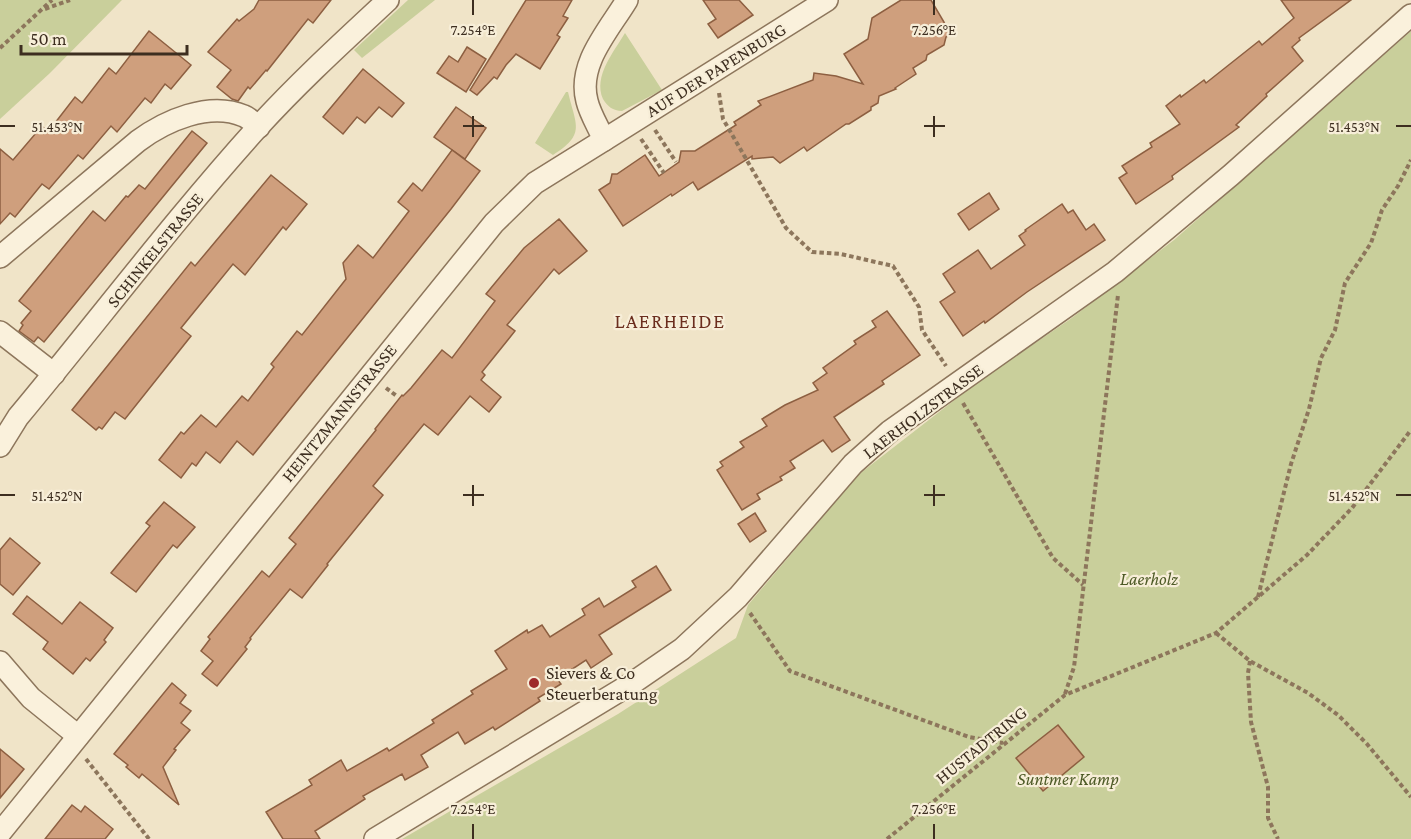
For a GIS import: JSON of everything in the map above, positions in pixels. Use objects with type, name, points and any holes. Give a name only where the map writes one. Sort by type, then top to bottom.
[{"type":"street","name":"SCHINKELSTRASSE","points":[[0,446],[18,417],[259,127],[318,65],[388,0]]},
{"type":"street","points":[[604,140],[587,103],[584,83],[588,64],[627,0]]},
{"type":"street","name":"AUF DER PAPENBURG","points":[[604,140],[827,0]]},
{"type":"street","name":"LAERHOLZSTRASSE","points":[[375,839],[658,666],[689,642],[738,597],[853,464],[890,431],[1115,272],[1231,175],[1411,15]]},
{"type":"street","points":[[0,257],[153,130],[185,116],[215,112],[236,113],[259,127]]},
{"type":"street","name":"HEINTZMANNSTRASSE","points":[[0,832],[494,223],[535,183],[604,140]]},
{"type":"street","points":[[0,332],[54,374]]},
{"type":"street","points":[[0,662],[32,698],[76,739]]},
{"type":"path","points":[[0,48],[52,0]]},
{"type":"path","points":[[42,11],[70,0]]},
{"type":"path","points":[[645,115],[676,162]]},
{"type":"path","points":[[723,118],[786,228],[812,252],[841,254],[893,266],[919,307],[922,330],[947,367],[953,387],[1053,558],[1083,585]]},
{"type":"path","points":[[641,140],[664,173]]},
{"type":"path","points":[[1258,598],[1291,464],[1309,409],[1321,358],[1335,330],[1346,283],[1371,243],[1382,210],[1411,160]]},
{"type":"path","points":[[1065,695],[1074,667],[1118,292],[1115,272]]},
{"type":"path","name":"HUSTADTRING","points":[[887,839],[1065,695],[1216,633],[1307,555],[1352,508],[1411,430]]},
{"type":"path","points":[[738,597],[790,671],[969,737],[1004,743]]},
{"type":"path","points":[[1216,633],[1250,662],[1308,693],[1338,715],[1367,744],[1411,797]]},
{"type":"path","points":[[1250,662],[1248,673],[1251,722],[1268,787],[1268,818],[1278,839]]},
{"type":"path","points":[[76,739],[149,839]]},
{"type":"green space","points":[[0,0],[122,0],[50,73],[0,119]]},
{"type":"green space","points":[[408,0],[435,0],[362,58],[354,50]]},
{"type":"green space","name":"Laerholz","points":[[1411,31],[1411,839],[402,839],[618,714],[736,638],[748,605],[858,475],[979,381],[1069,320],[1174,240]]},
{"type":"green space","points":[[625,33],[662,90],[619,111],[608,106],[603,99],[601,82],[606,64]]},
{"type":"green space","points":[[568,92],[576,128],[570,141],[553,155],[535,143]]},
{"type":"building","points":[[259,0],[331,0],[313,23],[308,19],[267,71],[250,89],[248,87],[238,101],[217,87],[231,70],[208,52],[237,19],[239,21],[254,9]]},
{"type":"building","points":[[526,0],[572,0],[563,16],[568,18],[557,35],[560,37],[540,69],[516,54],[497,79],[494,77],[477,95],[470,90]]},
{"type":"building","points":[[703,0],[739,0],[753,15],[718,38],[708,24],[716,19]]},
{"type":"building","points":[[901,0],[931,0],[951,34],[946,37],[944,45],[927,55],[926,60],[913,68],[916,74],[896,89],[879,96],[878,103],[871,107],[871,110],[807,151],[804,147],[780,163],[773,157],[752,159],[752,156],[698,190],[693,182],[623,226],[599,190],[610,183],[612,174],[617,174],[645,155],[659,176],[679,162],[681,151],[695,151],[736,125],[734,122],[761,105],[758,101],[813,80],[814,73],[836,76],[863,84],[844,54],[868,39],[872,18]]},
{"type":"building","points":[[1281,0],[1351,0],[1299,38],[1300,40],[1292,47],[1303,61],[1236,125],[1239,127],[1172,176],[1173,179],[1136,204],[1119,178],[1127,173],[1122,166],[1152,147],[1150,143],[1180,124],[1166,106],[1204,80],[1206,83],[1259,41],[1262,45],[1294,18]]},
{"type":"building","points":[[149,31],[191,65],[171,89],[165,84],[151,103],[145,98],[117,132],[111,126],[83,159],[78,155],[49,189],[42,184],[15,217],[10,213],[0,224],[0,149],[13,160],[42,126],[48,132],[75,97],[82,103],[109,68],[116,74]]},
{"type":"building","points":[[467,47],[486,59],[466,92],[437,73],[449,56],[458,62]]},
{"type":"building","points":[[363,69],[404,103],[392,117],[379,107],[365,123],[357,117],[343,134],[323,117]]},
{"type":"building","points":[[456,107],[486,128],[465,159],[434,137]]},
{"type":"building","points":[[192,131],[207,143],[44,342],[38,337],[34,342],[19,331],[23,325],[21,323],[31,311],[19,301],[93,211],[105,221],[126,196],[128,197],[139,185],[145,189]]},
{"type":"building","points":[[452,150],[480,171],[253,455],[237,441],[220,463],[206,452],[196,466],[192,463],[181,478],[159,460],[181,432],[184,434],[201,415],[216,427],[242,396],[248,401],[274,367],[271,364],[297,331],[302,335],[346,279],[343,263],[358,245],[373,258],[409,211],[398,202],[413,183],[422,191]]},
{"type":"building","points":[[271,175],[307,204],[286,230],[283,227],[245,275],[233,264],[181,328],[191,336],[125,419],[115,412],[102,429],[99,427],[96,430],[72,410],[191,262],[195,266]]},
{"type":"building","points":[[989,193],[999,209],[969,230],[958,214]]},
{"type":"building","points":[[1062,204],[1068,213],[1073,210],[1086,230],[1094,224],[1105,240],[963,336],[940,302],[955,292],[943,274],[978,250],[991,269],[1025,245],[1019,236],[1025,230]]},
{"type":"building","points":[[559,219],[587,251],[559,274],[554,269],[507,325],[515,331],[482,372],[485,375],[481,380],[501,397],[489,412],[470,396],[438,435],[424,424],[373,486],[383,495],[302,598],[290,589],[250,638],[245,647],[247,649],[217,686],[202,674],[213,661],[201,651],[210,639],[208,637],[262,571],[269,577],[296,544],[289,538],[402,395],[411,388],[442,350],[452,358],[495,301],[486,294],[524,248]]},
{"type":"building","points":[[887,311],[920,355],[882,381],[884,384],[834,417],[850,440],[832,452],[823,440],[790,461],[795,468],[780,477],[782,480],[757,494],[760,499],[742,510],[717,470],[723,466],[720,462],[744,447],[740,442],[767,426],[762,419],[785,405],[818,390],[813,383],[827,373],[823,368],[856,344],[854,341],[876,327],[872,321]]},
{"type":"building","points":[[164,502],[195,527],[177,548],[173,545],[136,592],[111,573],[150,526],[146,523]]},
{"type":"building","points":[[755,513],[766,531],[750,542],[738,524]]},
{"type":"building","points":[[10,538],[40,563],[13,595],[0,584],[0,550]]},
{"type":"building","points":[[656,566],[671,590],[599,635],[612,654],[591,668],[586,660],[557,679],[561,684],[538,698],[540,701],[495,730],[493,727],[465,744],[458,732],[421,755],[428,767],[405,780],[402,774],[363,796],[365,799],[315,831],[320,839],[283,839],[266,812],[312,785],[309,780],[341,760],[347,771],[387,748],[389,751],[434,723],[432,720],[473,694],[471,691],[507,669],[495,651],[527,630],[528,633],[542,625],[550,637],[585,615],[582,609],[599,598],[604,607],[636,587],[632,581]]},
{"type":"building","points":[[27,596],[62,624],[80,602],[113,628],[104,640],[106,642],[90,661],[86,658],[73,674],[43,649],[48,642],[13,614]]},
{"type":"building","points":[[172,683],[186,695],[180,703],[191,711],[181,723],[190,730],[163,767],[179,805],[142,774],[139,778],[114,754]]},
{"type":"building","points":[[1058,725],[1084,757],[1043,791],[1016,758]]},
{"type":"building","points":[[0,749],[24,769],[0,798]]},
{"type":"building","points":[[72,805],[81,812],[85,806],[113,829],[105,839],[45,839]]},
{"type":"place","name":"Sievers & Co Steuerberatung","points":[[534,683]]},
{"type":"district","name":"LAERHEIDE","points":[[670,321]]},
{"type":"park label","name":"Suntmer Kamp","points":[[1068,779]]}]
